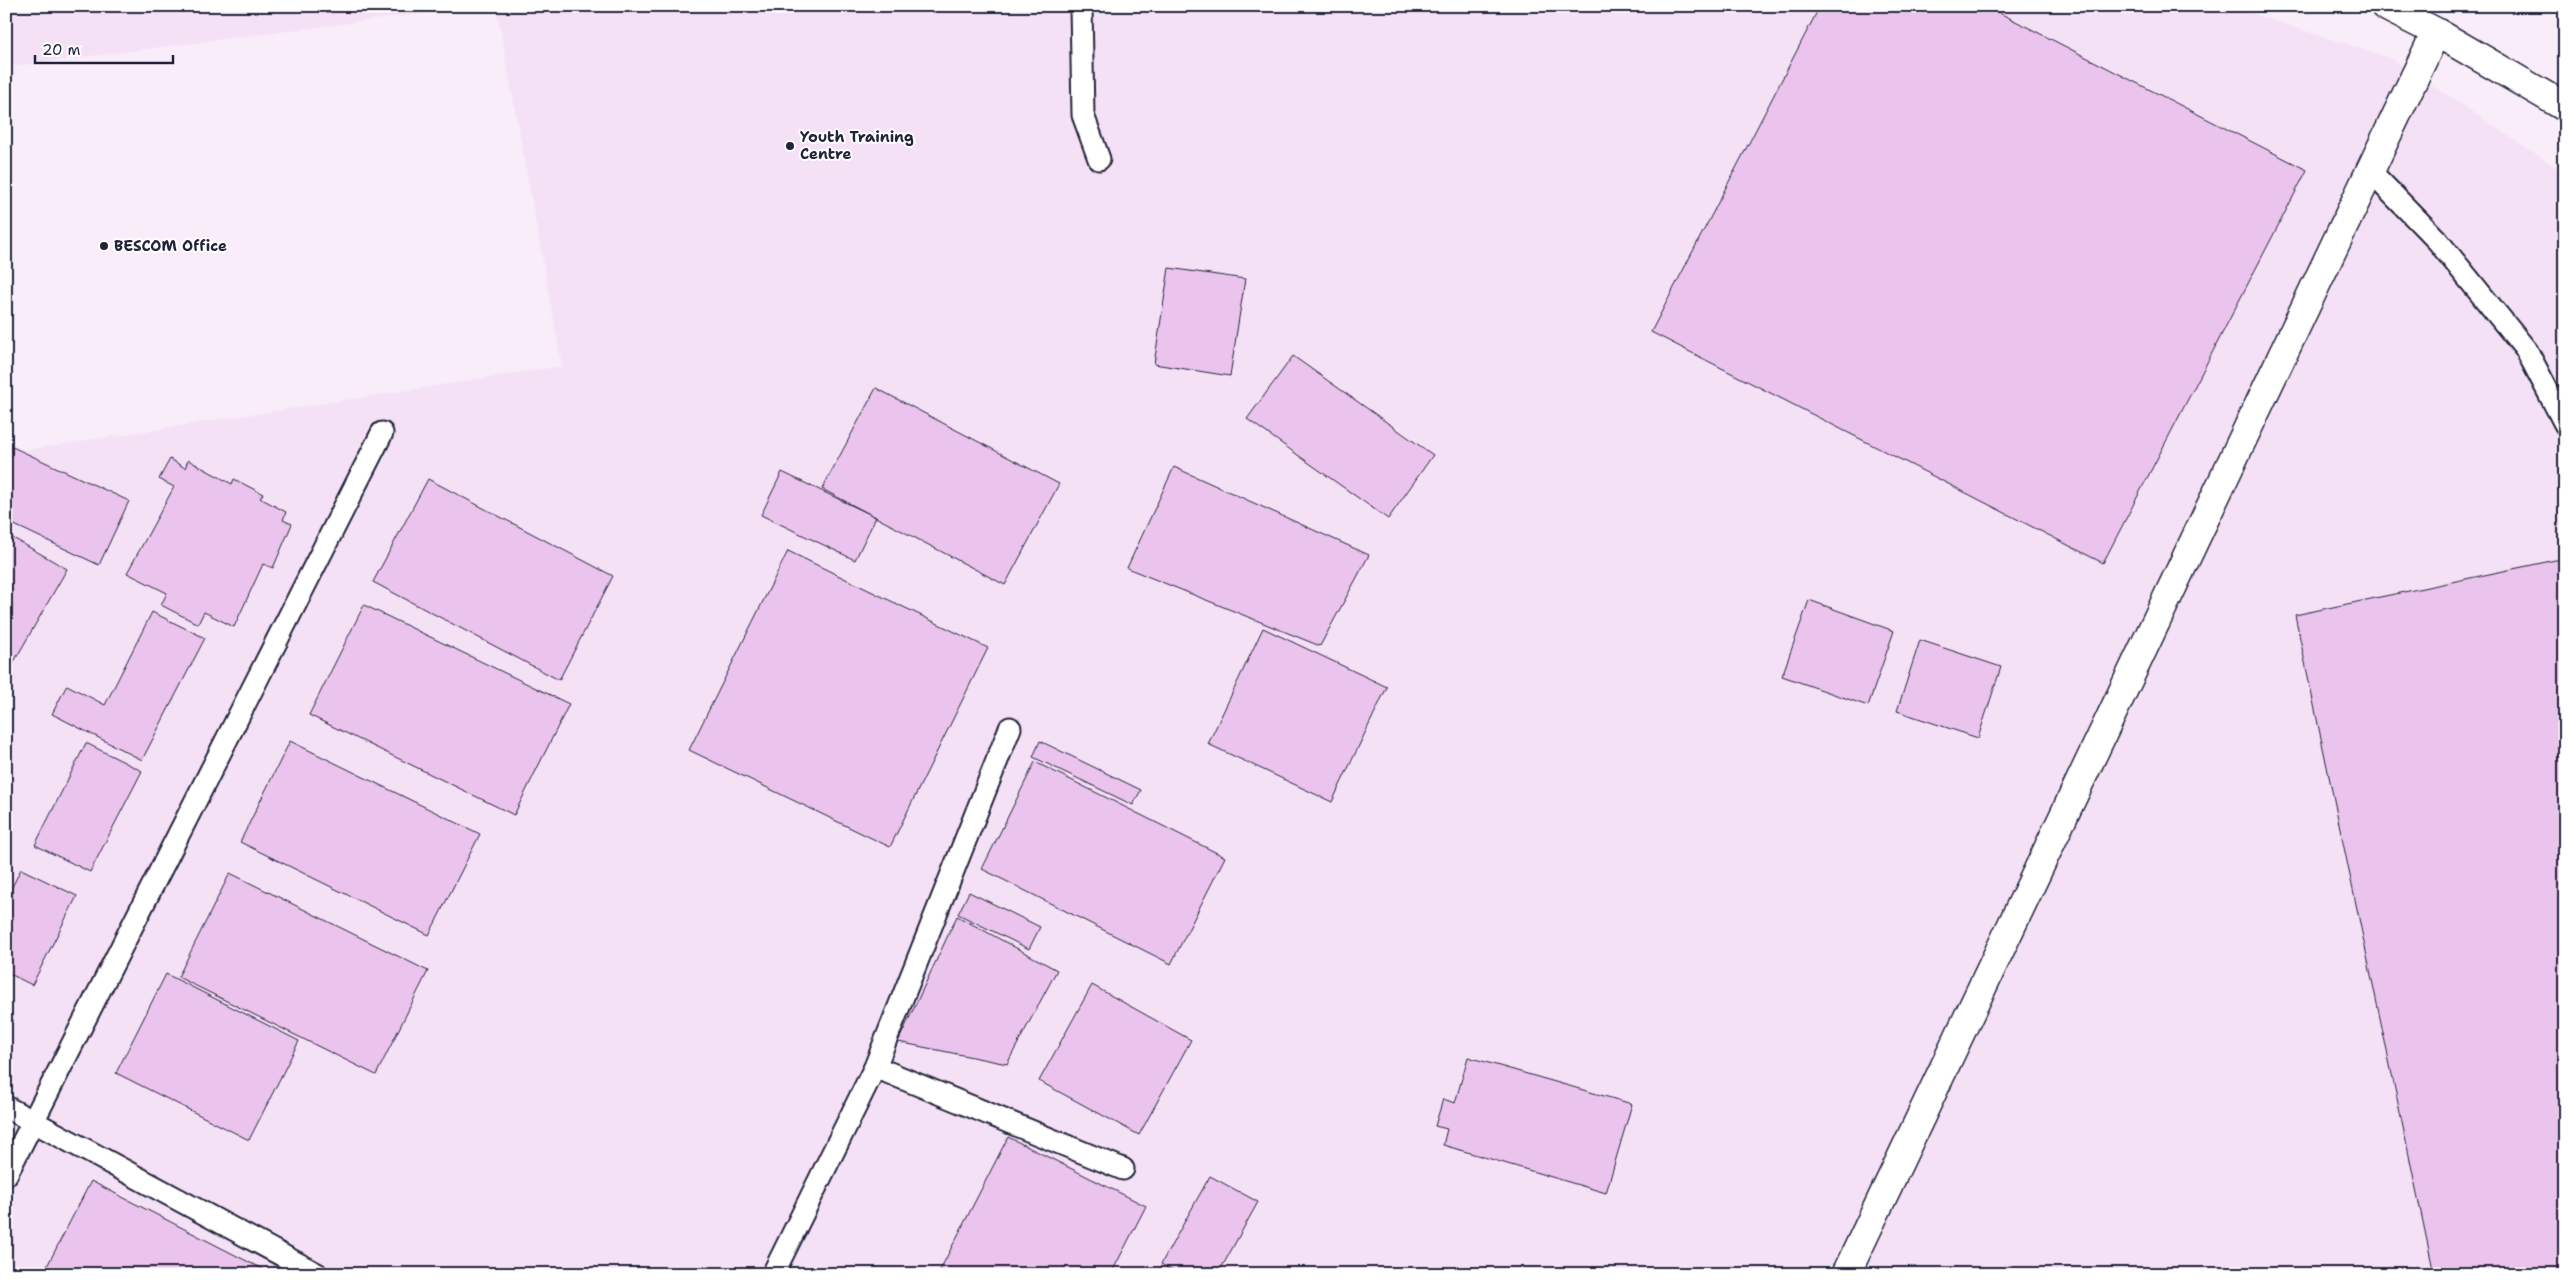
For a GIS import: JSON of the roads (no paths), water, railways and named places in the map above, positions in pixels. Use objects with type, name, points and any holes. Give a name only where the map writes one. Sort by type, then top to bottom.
[{"type":"street","points":[[2386,6],[2436,32],[2565,107]]},
{"type":"street","points":[[1846,1274],[2436,32]]},
{"type":"lane","points":[[1081,6],[1083,115],[1099,159]]},
{"type":"lane","points":[[2370,171],[2437,240],[2527,351],[2565,424]]},
{"type":"lane","points":[[6,1175],[382,433]]},
{"type":"lane","points":[[773,1274],[875,1067],[1010,728]]},
{"type":"lane","points":[[875,1067],[1123,1169]]},
{"type":"lane","points":[[6,1107],[317,1274]]},
{"type":"place","name":"Youth Training Centre","points":[[790,146]]},
{"type":"place","name":"BESCOM Office","points":[[104,246]]}]
